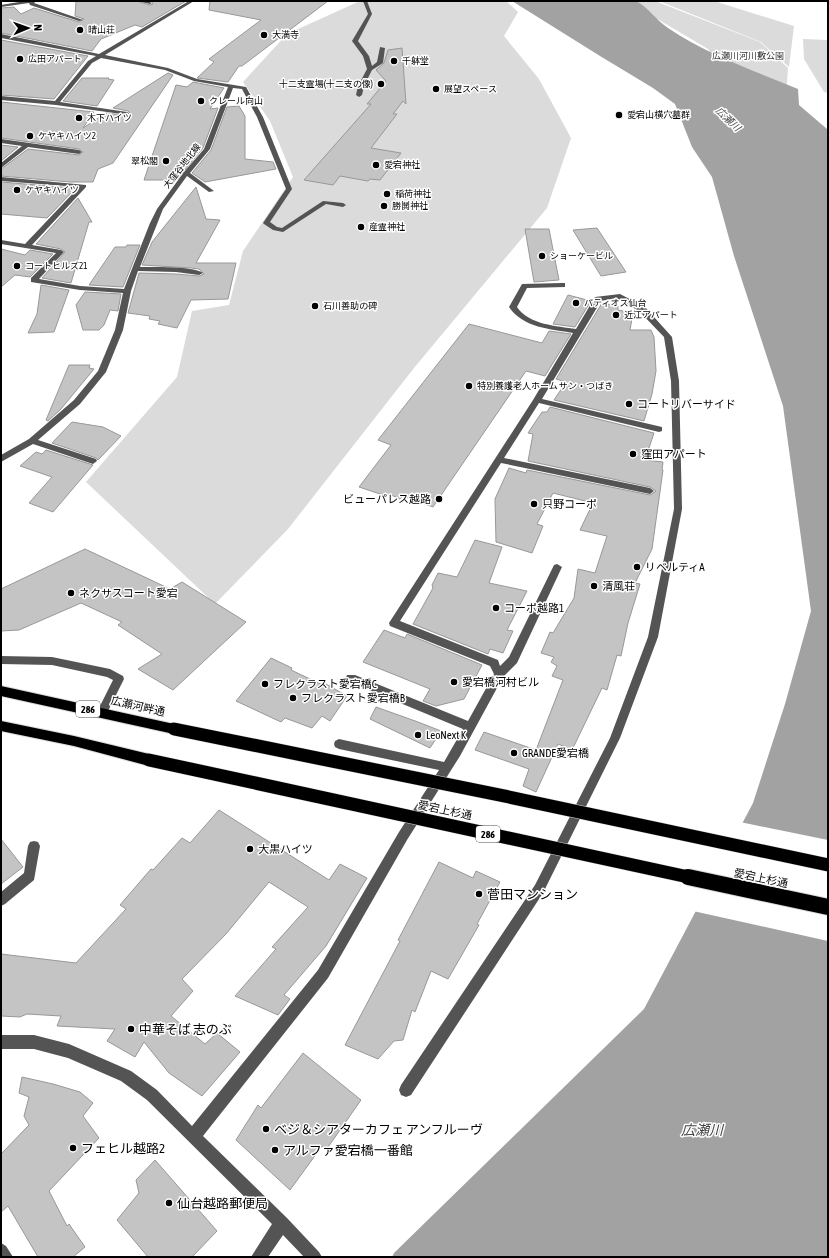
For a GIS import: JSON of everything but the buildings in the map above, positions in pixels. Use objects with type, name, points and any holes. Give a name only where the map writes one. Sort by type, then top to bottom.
[{"type":"highway","name":"広瀬河畔通","points":[[1,691],[174,729],[509,797],[828,865]]},
{"type":"highway","name":"愛宕上杉通","points":[[1,726],[74,741],[149,760],[828,907]]},
{"type":"street","points":[[1,6],[16,2],[33,1],[32,4],[81,20]]},
{"type":"street","points":[[139,1],[150,3]]},
{"type":"street","points":[[56,103],[90,62],[192,1]]},
{"type":"street","points":[[365,1],[370,14],[355,41],[366,56],[370,70]]},
{"type":"street","points":[[1,36],[166,70],[196,80],[244,88],[260,117],[288,189],[266,223],[275,229],[283,230],[319,204],[325,202],[343,205]]},
{"type":"street","points":[[359,95],[361,86],[370,70],[380,63],[382,48]]},
{"type":"street","name":"大窪谷地北線","points":[[1,459],[32,441],[77,402],[102,372],[119,330],[128,291],[153,223],[160,209],[186,173],[207,148],[231,86]]},
{"type":"street","points":[[1,98],[56,103],[127,114]]},
{"type":"street","points":[[1,141],[25,146],[80,152]]},
{"type":"street","points":[[1,166],[25,146]]},
{"type":"street","points":[[186,173],[211,191]]},
{"type":"street","points":[[1,179],[84,186],[28,245]]},
{"type":"street","points":[[1,242],[28,245],[61,252],[34,280],[80,288],[128,291]]},
{"type":"street","points":[[136,269],[176,270],[199,273]]},
{"type":"street","points":[[562,285],[525,286],[513,306],[516,314],[525,320],[578,332]]},
{"type":"street","points":[[406,1090],[539,889],[615,738],[653,637],[678,509],[675,381],[668,336],[642,308],[617,296],[598,299],[537,400],[394,623],[494,663],[499,674]]},
{"type":"street","points":[[537,400],[659,429]]},
{"type":"street","points":[[32,441],[94,461]]},
{"type":"street","points":[[498,460],[650,490]]},
{"type":"street","points":[[193,1138],[323,974],[403,836],[447,767],[499,674],[513,660],[557,567]]},
{"type":"street","points":[[1,660],[52,661],[110,673],[119,679],[102,712]]},
{"type":"street","points":[[351,678],[470,727]]},
{"type":"street","points":[[339,744],[447,767]]},
{"type":"street","points":[[1,900],[30,876],[34,846]]},
{"type":"street","points":[[1,1042],[34,1042],[69,1051],[126,1076],[152,1095],[193,1138],[282,1223],[312,1255]]},
{"type":"street","points":[[260,1257],[282,1223]]},
{"type":"street","points":[[1,1251],[5,1257]]},
{"type":"green space","points":[[360,1],[506,1],[518,12],[504,36],[539,79],[571,138],[547,208],[414,368],[288,529],[215,604],[86,482],[177,377],[192,311],[229,305],[243,251],[293,177],[270,121],[243,82],[287,34]]},
{"type":"green space","name":"広瀬川河川敷公園","points":[[627,1],[655,1],[760,42],[788,68],[786,98],[717,61],[708,49]]},
{"type":"green space","points":[[659,1],[714,1],[794,26],[789,67],[761,42]]},
{"type":"green space","points":[[803,39],[828,40],[828,93],[824,92],[804,59]]},
{"type":"water","name":"広瀬川","points":[[512,1],[636,1],[645,7],[668,28],[683,38],[732,62],[798,89],[799,105],[827,129],[828,1257],[392,1257],[394,1253],[644,1009],[753,803],[785,704],[811,611],[783,406],[734,256],[712,177],[692,147],[675,104],[653,88]]},
{"type":"pier","points":[[740,822],[828,840],[828,941],[693,911]]},
{"type":"place","name":"晴山荘","points":[[80,30]]},
{"type":"place","name":"大満寺","points":[[264,35]]},
{"type":"place","name":"広田アパート","points":[[20,59]]},
{"type":"place","name":"千躰堂","points":[[394,61]]},
{"type":"place","name":"十二支霊場(十二支の像)","points":[[381,84]]},
{"type":"place","name":"展望スペース","points":[[436,89]]},
{"type":"place","name":"クレール向山","points":[[201,101]]},
{"type":"place","name":"愛宕山横穴墓群","points":[[619,115]]},
{"type":"place","name":"木下ハイツ","points":[[79,118]]},
{"type":"place","name":"ケヤキハイツ2","points":[[30,136]]},
{"type":"place","name":"翠松閣","points":[[166,161]]},
{"type":"place","name":"愛宕神社","points":[[376,165]]},
{"type":"place","name":"ケヤキハイツ","points":[[17,190]]},
{"type":"place","name":"稲荷神社","points":[[387,194]]},
{"type":"place","name":"勝鬨神社","points":[[384,206]]},
{"type":"place","name":"産霊神社","points":[[361,227]]},
{"type":"place","name":"ショーケービル","points":[[542,256]]},
{"type":"place","name":"コートヒルズ21","points":[[17,266]]},
{"type":"place","name":"パティオス仙台","points":[[576,303]]},
{"type":"place","name":"石川善助の碑","points":[[315,306]]},
{"type":"place","name":"近江アパート","points":[[616,315]]},
{"type":"place","name":"特別養護老人ホーム サン・つばき","points":[[469,386]]},
{"type":"place","name":"コートリバーサイド","points":[[629,404]]},
{"type":"place","name":"窪田アパート","points":[[633,454]]},
{"type":"place","name":"ビューパレス越路","points":[[439,499]]},
{"type":"place","name":"只野コーポ","points":[[534,504]]},
{"type":"place","name":"リベルティA","points":[[637,567]]},
{"type":"place","name":"清風荘","points":[[594,586]]},
{"type":"place","name":"ネクサスコート愛宕","points":[[71,593]]},
{"type":"place","name":"コーポ越路1","points":[[496,608]]},
{"type":"place","name":"愛宕橋河村ビル","points":[[454,682]]},
{"type":"place","name":"フレクラスト愛宕橋C","points":[[265,684]]},
{"type":"place","name":"フレクラスト愛宕橋B","points":[[293,698]]},
{"type":"place","name":"LeoNext K","points":[[418,735]]},
{"type":"place","name":"GRANDE愛宕橋","points":[[514,753]]},
{"type":"place","name":"大黒ハイツ","points":[[250,849]]},
{"type":"place","name":"菅田マンション","points":[[479,894]]},
{"type":"place","name":"中華そば 志のぶ","points":[[131,1029]]},
{"type":"place","name":"ベジ＆シアターカフェ アンフルーヴ","points":[[266,1129]]},
{"type":"place","name":"フェヒル越路2","points":[[73,1148]]},
{"type":"place","name":"アルファ愛宕橋一番館","points":[[275,1150]]},
{"type":"place","name":"仙台越路郵便局","points":[[169,1203]]}]
